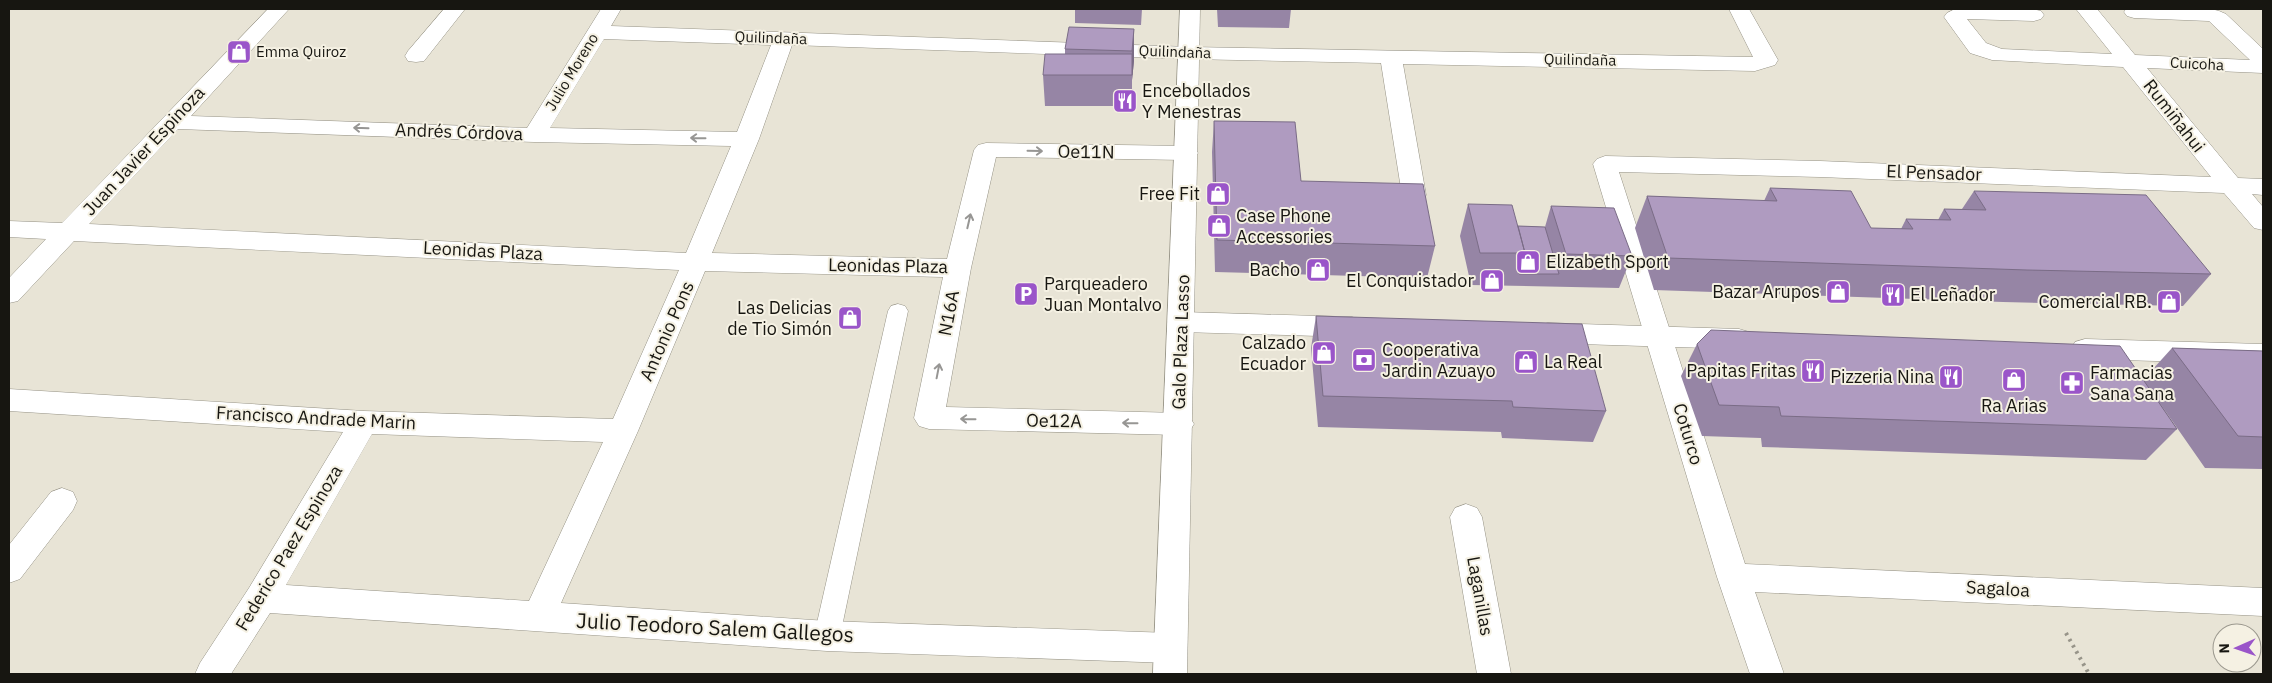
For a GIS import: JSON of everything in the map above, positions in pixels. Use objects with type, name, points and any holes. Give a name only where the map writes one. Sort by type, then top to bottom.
[{"type":"street","name":"Juan Javier Espinoza","points":[[9,294],[279,9]]},
{"type":"street","points":[[416,56],[455,9]]},
{"type":"street","name":"Julio Moreno","points":[[534,135],[610,9]]},
{"type":"street","name":"Galo Plaza Lasso","points":[[1170,661],[1179,424],[1190,9]]},
{"type":"street","name":"Quilindaña","points":[[596,32],[1189,53],[1754,64],[1767,60],[1739,9]]},
{"type":"street","name":"Rumiñahui","points":[[2086,9],[2131,61],[2230,186],[2263,222]]},
{"type":"street","name":"Cuicoha","points":[[2134,12],[2212,15],[2219,18],[2263,61]]},
{"type":"street","name":"Cuicoha","points":[[2034,15],[1964,13],[1954,17],[1978,48],[2000,55],[2263,67]]},
{"type":"street","name":"Antonio Pons","points":[[538,618],[624,431],[697,262],[747,139],[784,38]]},
{"type":"street","points":[[1391,56],[1414,195]]},
{"type":"street","name":"Andrés Córdova","points":[[172,122],[534,135],[747,139]]},
{"type":"street","name":"Oe11N","points":[[986,150],[1186,153]]},
{"type":"street","name":"N16A","points":[[929,418],[958,268],[986,150]]},
{"type":"street","name":"El Pensador","points":[[1605,164],[1820,169],[2263,187]]},
{"type":"street","name":"Coturco","points":[[1605,164],[1733,577],[1766,674]]},
{"type":"street","name":"Leonidas Plaza","points":[[9,229],[697,262],[958,268]]},
{"type":"street","points":[[1182,322],[1380,328]]},
{"type":"street","points":[[1519,332],[1767,340]]},
{"type":"street","points":[[2065,348],[2263,354]]},
{"type":"street","name":"Francisco Andrade Marin","points":[[9,400],[364,422],[624,431]]},
{"type":"street","name":"Oe12A","points":[[929,418],[1179,424]]},
{"type":"street","name":"Federico Paez Espinoza","points":[[212,674],[261,598],[364,422]]},
{"type":"street","points":[[9,569],[62,500]]},
{"type":"street","name":"Laganillas","points":[[1466,517],[1494,674]]},
{"type":"street","name":"Sagaloa","points":[[1733,577],[2263,602]]},
{"type":"street","name":"Julio Teodoro Salem Gallegos","points":[[261,598],[1170,661]]},
{"type":"lane","points":[[827,636],[898,311]]},
{"type":"building","points":[[1069,27],[1134,29],[1132,51],[1065,49]]},
{"type":"building","points":[[1045,54],[1132,54],[1132,75],[1043,75]]},
{"type":"building","points":[[1214,121],[1295,122],[1301,181],[1423,184],[1435,246],[1217,240]]},
{"type":"building","points":[[1770,188],[1851,191],[1871,228],[1913,229],[1906,219],[1951,220],[1944,209],[1986,210],[1974,191],[2146,195],[2211,274],[1668,258],[1647,196],[1777,201]]},
{"type":"building","points":[[1468,204],[1512,205],[1525,253],[1480,253]]},
{"type":"building","points":[[1551,206],[1614,208],[1632,256],[1566,254]]},
{"type":"building","points":[[1518,226],[1545,227],[1559,274],[1519,274],[1525,253]]},
{"type":"building","points":[[1316,316],[1582,324],[1606,411],[1513,407],[1512,401],[1323,396]]},
{"type":"building","points":[[1711,330],[2120,346],[2177,429],[1781,416],[1779,407],[1719,405],[1697,344]]},
{"type":"building","points":[[2172,348],[2263,351],[2263,437],[2238,436]]},
{"type":"place","name":"Emma Quiroz","points":[[239,52]]},
{"type":"place","name":"Encebollados Y Menestras","points":[[1125,101]]},
{"type":"place","name":"Free Fit","points":[[1218,194]]},
{"type":"place","name":"Case Phone Accessories","points":[[1219,226]]},
{"type":"place","name":"Elizabeth Sport","points":[[1528,262]]},
{"type":"place","name":"Bacho","points":[[1318,270]]},
{"type":"place","name":"El Conquistador","points":[[1492,281]]},
{"type":"place","name":"Bazar Arupos","points":[[1838,292]]},
{"type":"place","name":"Parqueadero Juan Montalvo","points":[[1026,294]]},
{"type":"place","name":"El Leñador","points":[[1893,295]]},
{"type":"place","name":"Comercial RB.","points":[[2169,302]]},
{"type":"place","name":"Las Delicias de Tio Simón","points":[[850,318]]},
{"type":"place","name":"Calzado Ecuador","points":[[1324,353]]},
{"type":"place","name":"Cooperativa Jardin Azuayo","points":[[1364,360]]},
{"type":"place","name":"La Real","points":[[1526,362]]},
{"type":"place","name":"Papitas Fritas","points":[[1813,371]]},
{"type":"place","name":"Pizzeria Nina","points":[[1951,377]]},
{"type":"place","name":"Ra Arias","points":[[2014,380]]},
{"type":"place","name":"Farmacias Sana Sana","points":[[2072,383]]}]
